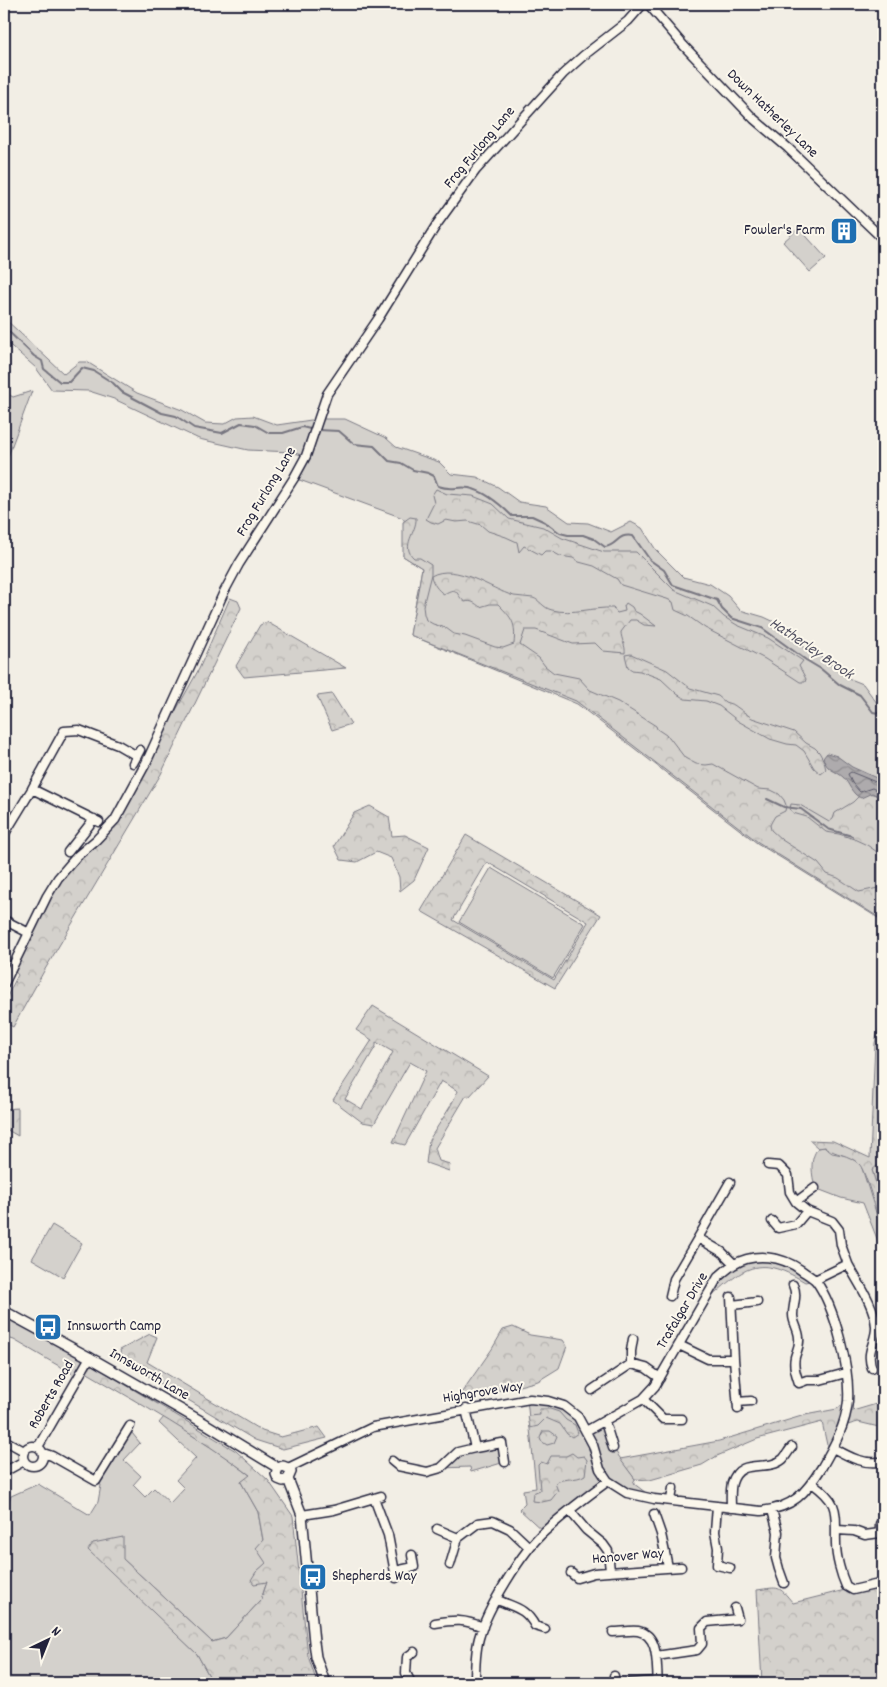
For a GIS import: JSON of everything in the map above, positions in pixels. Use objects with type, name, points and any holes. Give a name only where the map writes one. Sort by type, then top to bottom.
[{"type":"street","name":"Frog Furlong Lane","points":[[4,984],[58,878],[77,856],[115,820],[146,763],[231,578],[306,456],[328,394],[378,319],[437,224],[476,170],[563,74],[628,21],[643,4]]},
{"type":"street","name":"Down Hatherley Lane","points":[[648,4],[690,52],[754,118],[883,239]]},
{"type":"street","points":[[4,835],[64,731],[79,730],[118,745],[137,756]]},
{"type":"street","points":[[32,789],[96,821],[68,852]]},
{"type":"street","points":[[4,920],[29,933]]},
{"type":"street","points":[[768,1165],[780,1163],[788,1175],[790,1192],[796,1202],[807,1212],[832,1221],[839,1230],[841,1246],[848,1264],[874,1314],[876,1329],[871,1345],[869,1365]]},
{"type":"street","points":[[670,1296],[674,1279],[698,1238],[729,1192],[730,1182]]},
{"type":"street","points":[[796,1202],[815,1188]]},
{"type":"street","points":[[776,1227],[796,1224],[807,1212]]},
{"type":"street","points":[[698,1238],[722,1252],[734,1264]]},
{"type":"street","name":"Trafalgar Drive","points":[[586,1431],[643,1399],[655,1386],[718,1277],[734,1264],[752,1258],[773,1258],[791,1263],[815,1280],[829,1306],[842,1345],[848,1400],[844,1426],[833,1448]]},
{"type":"street","points":[[815,1280],[848,1264]]},
{"type":"street","points":[[663,1287],[672,1287]]},
{"type":"street","points":[[797,1289],[793,1310],[793,1319],[799,1333],[800,1344],[794,1367],[796,1384],[807,1380],[820,1380],[846,1372]]},
{"type":"street","points":[[751,1401],[737,1406],[732,1301],[757,1302]]},
{"type":"street","name":"Innsworth Lane","points":[[4,1311],[90,1357],[278,1468]]},
{"type":"street","points":[[631,1364],[633,1339]]},
{"type":"street","points":[[680,1345],[708,1359],[734,1359]]},
{"type":"street","name":"Roberts Road","points":[[40,1450],[90,1357]]},
{"type":"street","points":[[631,1364],[646,1368],[660,1378]]},
{"type":"street","points":[[592,1390],[601,1389],[631,1364]]},
{"type":"street","name":"Highgrove Way","points":[[288,1468],[373,1427],[530,1399],[548,1401],[564,1406],[578,1417],[593,1445],[600,1469],[608,1481]]},
{"type":"street","points":[[643,1399],[663,1419],[682,1419]]},
{"type":"street","points":[[466,1409],[475,1448]]},
{"type":"street","points":[[605,1422],[613,1448]]},
{"type":"street","points":[[24,1451],[30,1446],[40,1450],[96,1482],[130,1426]]},
{"type":"street","points":[[394,1466],[427,1472],[441,1468],[458,1452],[501,1439],[505,1462]]},
{"type":"street","points":[[4,1440],[24,1451]]},
{"type":"street","points":[[731,1508],[732,1483],[738,1472],[749,1466],[771,1465],[782,1460],[792,1446]]},
{"type":"street","points":[[475,1683],[475,1658],[482,1627],[496,1599],[529,1548],[544,1532],[608,1481],[627,1493],[638,1496],[761,1511],[788,1505],[800,1497],[812,1482],[833,1448],[856,1460],[869,1463],[878,1462]]},
{"type":"street","points":[[24,1451],[24,1461],[28,1466],[36,1466],[42,1461],[40,1450]]},
{"type":"street","points":[[4,1472],[24,1461]]},
{"type":"street","points":[[288,1479],[283,1481],[278,1479],[276,1474],[278,1468],[283,1466],[291,1472],[288,1479],[302,1515],[316,1657],[325,1683]]},
{"type":"street","points":[[812,1482],[826,1492],[834,1506],[837,1530],[836,1545],[846,1571],[844,1582],[846,1586],[854,1590],[883,1583]]},
{"type":"street","points":[[671,1500],[673,1488]]},
{"type":"street","points":[[302,1515],[334,1510],[377,1497],[388,1534],[395,1574],[414,1567],[412,1555]]},
{"type":"street","points":[[717,1506],[715,1532],[718,1548],[717,1565]]},
{"type":"street","points":[[570,1510],[586,1530],[603,1544],[608,1551],[610,1571]]},
{"type":"street","points":[[772,1510],[778,1532],[776,1558],[784,1577]]},
{"type":"street","points":[[654,1514],[661,1534],[668,1567]]},
{"type":"street","points":[[450,1565],[458,1538],[478,1523],[492,1521],[510,1529],[529,1548]]},
{"type":"street","points":[[437,1529],[458,1538]]},
{"type":"street","points":[[837,1530],[854,1531],[865,1535],[881,1531]]},
{"type":"street","points":[[453,1556],[462,1560]]},
{"type":"street","points":[[709,1569],[717,1565],[730,1568]]},
{"type":"street","name":"Hanover Way","points":[[575,1578],[610,1571],[681,1567]]},
{"type":"street","points":[[496,1599],[516,1607],[530,1616],[533,1628],[545,1629]]},
{"type":"street","points":[[656,1656],[697,1650],[702,1644],[701,1628],[707,1622],[738,1619],[735,1608]]},
{"type":"street","points":[[435,1622],[456,1616],[482,1627]]},
{"type":"street","points":[[731,1619],[733,1629]]},
{"type":"street","points":[[617,1634],[637,1631],[647,1635],[652,1642],[656,1656],[658,1682],[630,1683]]},
{"type":"street","points":[[399,1651],[411,1654],[406,1673],[411,1683]]},
{"type":"green space","points":[[799,228],[826,258],[810,272],[783,242]]},
{"type":"green space","points":[[4,318],[64,374],[79,362],[87,362],[137,393],[182,410],[205,423],[224,424],[237,417],[253,416],[277,425],[318,419],[345,419],[386,438],[396,447],[439,462],[451,474],[477,477],[498,487],[519,502],[546,506],[569,522],[588,523],[611,532],[631,522],[642,528],[656,550],[683,577],[710,584],[728,596],[740,610],[764,617],[781,625],[804,647],[826,660],[848,678],[863,684],[877,703],[883,705],[883,921],[757,843],[577,704],[410,635],[422,568],[403,556],[406,524],[403,518],[294,478],[305,456],[291,452],[248,450],[199,439],[114,399],[89,391],[52,390],[36,368],[4,340]]},
{"type":"green space","points":[[32,391],[4,467],[4,392],[13,397]]},
{"type":"green space","points":[[436,489],[447,494],[473,496],[493,504],[509,519],[543,527],[562,538],[604,552],[636,552],[674,590],[712,606],[737,625],[768,638],[803,661],[799,666],[806,679],[805,682],[800,682],[765,659],[675,610],[673,602],[621,585],[617,579],[594,566],[579,562],[573,558],[560,556],[551,551],[545,551],[541,555],[524,546],[519,552],[517,542],[468,521],[456,522],[446,520],[438,524],[431,522],[426,519],[434,503],[432,495]]},
{"type":"green space","points":[[410,517],[416,518],[416,523],[409,544],[410,553],[414,558],[420,558],[431,565],[431,574],[423,606],[426,620],[446,628],[454,634],[495,647],[503,648],[514,644],[514,626],[498,604],[480,607],[473,602],[465,602],[455,591],[452,590],[444,594],[436,586],[431,576],[451,572],[462,574],[505,593],[533,598],[549,609],[560,611],[613,608],[617,613],[625,611],[624,606],[626,603],[656,626],[644,625],[636,620],[630,620],[621,632],[625,653],[603,651],[595,643],[573,644],[536,630],[525,630],[520,645],[539,658],[554,673],[579,678],[590,690],[618,702],[656,726],[657,729],[669,737],[685,758],[696,764],[713,764],[758,789],[771,790],[779,794],[786,805],[785,811],[775,816],[770,825],[771,830],[782,840],[818,863],[827,874],[838,878],[859,892],[883,887],[883,920],[758,842],[576,701],[410,635],[422,568],[403,556],[403,522]]},
{"type":"green space","points":[[230,598],[238,601],[241,608],[161,774],[44,971],[13,1027],[4,1022],[4,1002],[18,975],[13,969],[58,878],[115,820],[199,669]]},
{"type":"green space","points":[[267,622],[346,668],[244,677],[236,666],[260,625]]},
{"type":"green space","points":[[631,654],[667,670],[690,688],[718,696],[752,718],[794,732],[819,752],[826,770],[821,774],[814,768],[804,751],[796,745],[770,739],[738,721],[719,706],[706,701],[685,699],[661,679],[632,670],[628,667],[625,655]]},
{"type":"green space","points":[[332,694],[351,724],[332,730],[317,696]]},
{"type":"green space","points":[[867,793],[883,798],[883,856],[854,839],[826,832],[807,817],[793,813],[790,809],[791,804],[800,805],[829,822],[833,819],[835,813]]},
{"type":"green space","points":[[370,806],[389,817],[392,836],[405,835],[429,847],[414,880],[400,891],[399,877],[391,858],[376,852],[357,862],[341,860],[334,846],[354,813]]},
{"type":"green space","points":[[466,835],[601,915],[555,988],[421,911]],"holes":[[[487,862],[588,922],[554,980],[453,920]]]},
{"type":"green space","points":[[491,868],[585,924],[553,978],[459,922]]},
{"type":"green space","points":[[373,1006],[488,1076],[469,1097],[466,1096],[435,1148],[439,1161],[450,1164],[449,1171],[426,1163],[429,1140],[458,1091],[441,1081],[405,1145],[393,1142],[426,1071],[410,1062],[374,1124],[362,1122],[333,1100],[372,1040],[356,1030]],"holes":[[[376,1042],[393,1052],[362,1109],[345,1099],[376,1046]]]},
{"type":"green space","points":[[883,1013],[883,1161],[872,1170],[883,1208],[883,1235],[868,1185],[859,1164],[851,1158],[825,1147],[818,1148],[809,1140],[833,1141],[870,1158],[875,1043]]},
{"type":"green space","points":[[883,1025],[883,1208],[872,1170]]},
{"type":"green space","points":[[18,1108],[18,1136],[4,1128],[4,1109]]},
{"type":"green space","points":[[824,1147],[832,1153],[848,1156],[861,1165],[883,1235],[883,1254],[863,1203],[841,1198],[815,1188],[812,1172],[813,1157],[818,1148]]},
{"type":"green space","points":[[52,1225],[82,1243],[63,1277],[32,1259]]},
{"type":"green space","points":[[773,1257],[815,1280],[805,1282],[773,1268],[760,1267],[749,1269],[738,1275],[702,1305],[718,1277],[734,1264]]},
{"type":"green space","points":[[4,1311],[90,1357],[78,1377],[14,1340],[4,1337]]},
{"type":"green space","points":[[513,1327],[530,1335],[563,1340],[567,1346],[559,1368],[538,1381],[508,1389],[465,1396],[462,1392],[503,1330]]},
{"type":"green space","points":[[150,1334],[157,1337],[147,1362],[262,1431],[281,1437],[319,1427],[327,1438],[283,1449],[255,1440],[123,1361],[120,1350]]},
{"type":"green space","points":[[91,1364],[236,1451],[268,1480],[293,1516],[308,1656],[317,1683],[213,1683],[197,1654],[88,1550],[93,1543],[123,1537],[123,1559],[212,1642],[226,1638],[261,1600],[267,1582],[254,1584],[251,1580],[256,1572],[266,1563],[256,1548],[263,1540],[258,1512],[241,1482],[250,1475],[190,1434],[86,1372]]},
{"type":"green space","points":[[527,1399],[564,1406],[586,1431],[605,1422],[613,1448],[635,1479],[633,1483],[654,1499],[638,1496],[607,1481],[544,1532],[519,1509],[525,1503],[523,1490],[536,1488]]},
{"type":"green space","points":[[848,1400],[846,1413],[883,1402],[883,1428],[858,1422],[844,1426],[833,1448],[827,1445],[822,1422],[757,1439],[717,1456],[702,1465],[650,1480],[635,1479],[620,1459],[719,1441],[805,1415],[837,1409]]},
{"type":"green space","points":[[539,1409],[550,1409],[559,1412],[566,1420],[575,1425],[578,1433],[572,1437],[567,1434],[560,1424],[546,1418],[538,1426],[530,1428],[528,1416],[540,1415]]},
{"type":"green space","points":[[164,1417],[223,1455],[251,1476],[241,1482],[258,1512],[267,1563],[256,1572],[267,1581],[261,1600],[226,1638],[212,1642],[123,1559],[93,1543],[144,1602],[197,1654],[213,1683],[4,1683],[4,1511],[11,1496],[38,1484],[90,1515],[98,1502],[101,1485],[96,1481],[128,1428],[140,1443],[124,1460],[141,1476],[133,1485],[145,1497],[154,1488],[170,1503],[184,1488],[176,1480],[196,1458],[159,1423]]},
{"type":"green space","points":[[543,1431],[550,1431],[557,1436],[554,1443],[547,1445],[541,1441],[540,1438]]},
{"type":"green space","points":[[502,1443],[505,1462],[471,1472],[470,1467],[441,1468],[458,1452]]},
{"type":"green space","points":[[572,1453],[577,1457],[584,1456],[587,1460],[585,1475],[555,1483],[558,1491],[551,1500],[542,1502],[532,1501],[533,1493],[540,1490],[538,1465],[541,1462],[547,1464],[551,1456],[566,1456]]},
{"type":"green space","points":[[883,1583],[883,1683],[762,1683],[757,1590],[775,1588],[781,1590],[793,1603],[849,1589]]},
{"type":"water","points":[[827,753],[837,756],[852,767],[883,781],[883,798],[872,793],[861,798],[858,796],[843,777],[827,765],[823,758]]},
{"type":"waterway","name":"Hatherley Brook","points":[[4,327],[34,356],[42,361],[44,369],[60,382],[69,382],[82,368],[94,371],[113,383],[122,392],[162,413],[176,416],[194,428],[222,433],[241,423],[255,425],[269,433],[283,433],[302,427],[314,430]]},
{"type":"waterway","name":"Hatherley Brook","points":[[318,430],[339,431],[354,444],[374,446],[389,461],[401,463],[413,470],[434,476],[438,486],[475,490],[492,499],[512,516],[532,516],[545,522],[560,533],[583,535],[594,539],[605,547],[624,536],[633,536],[650,560],[664,570],[673,585],[717,600],[722,609],[731,618],[762,628],[821,669],[840,685],[860,695],[873,712],[883,714]]},
{"type":"waterway","points":[[767,799],[784,807],[801,809],[828,829],[852,836]]},
{"type":"place","name":"Fowler's Farm","points":[[844,231]]},
{"type":"place","name":"Innsworth Camp","points":[[48,1327]]},
{"type":"place","name":"Shepherds Way","points":[[313,1577]]}]
